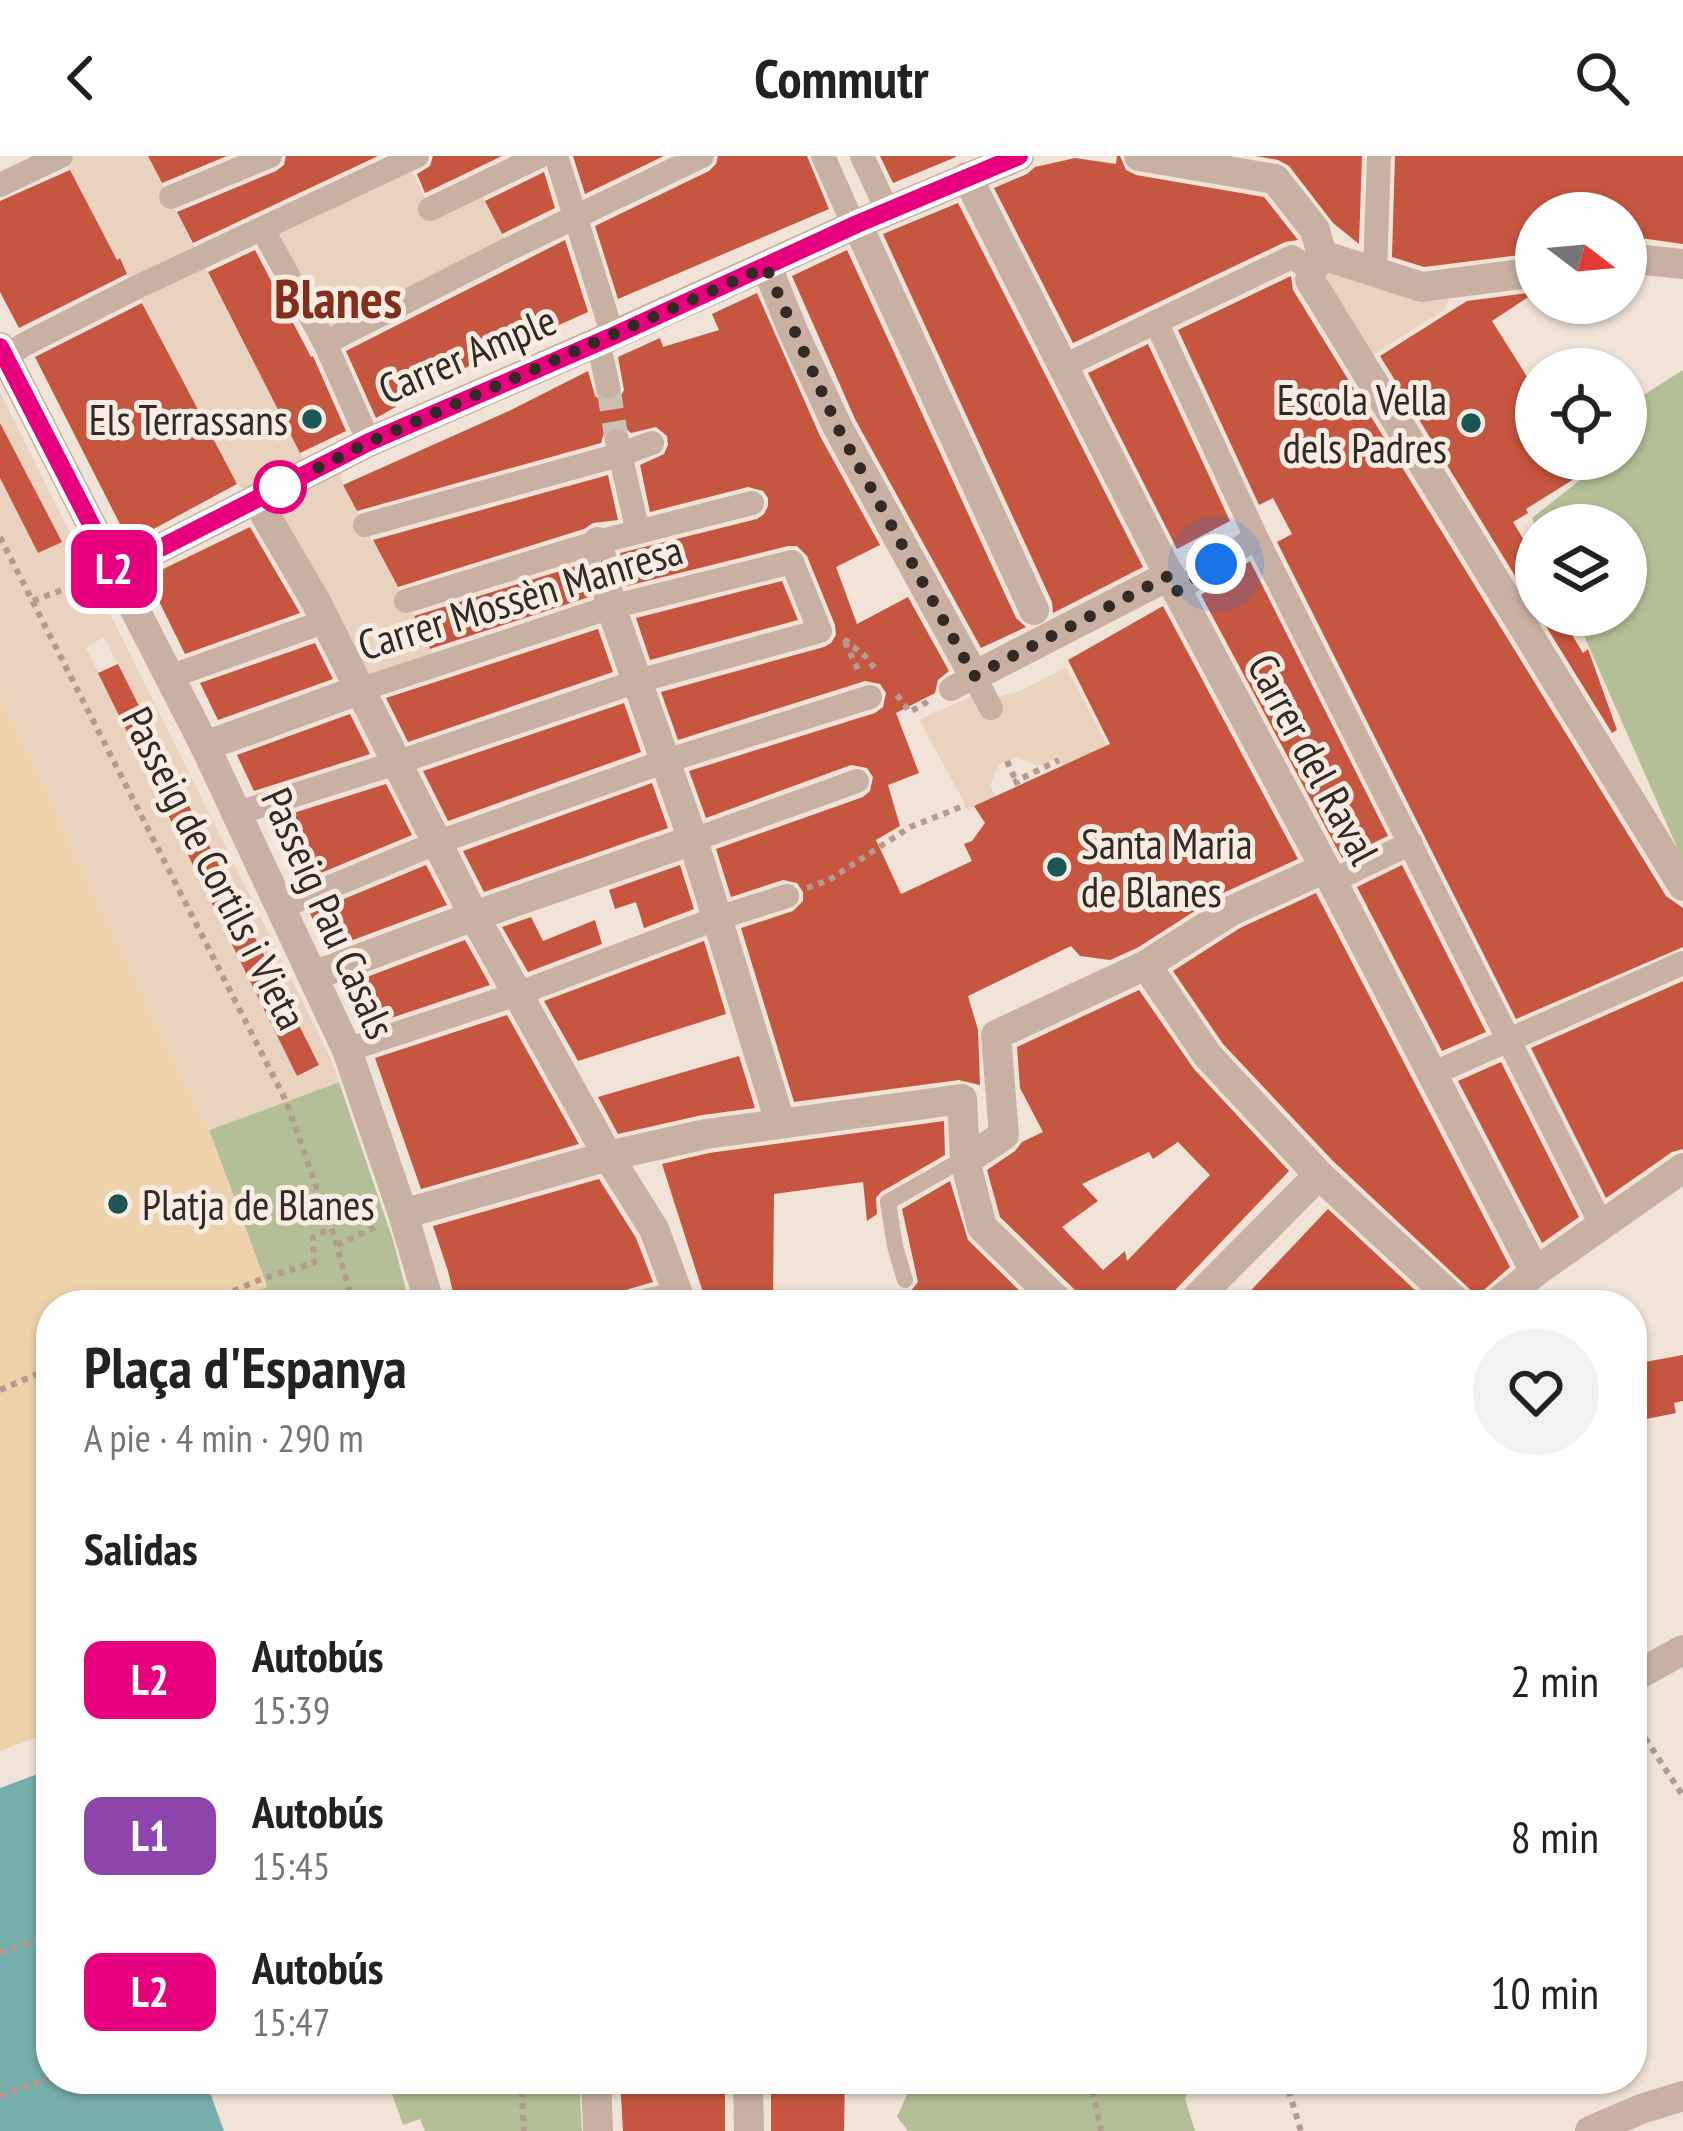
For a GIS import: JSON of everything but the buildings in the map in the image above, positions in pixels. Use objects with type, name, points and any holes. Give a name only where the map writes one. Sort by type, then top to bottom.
[{"type":"street","points":[[0,185],[61,156]]},
{"type":"street","points":[[171,197],[270,156]]},
{"type":"street","points":[[115,571],[3,352],[417,156]]},
{"type":"street","points":[[430,209],[541,156]]},
{"type":"street","points":[[556,156],[577,216],[605,339],[608,386]]},
{"type":"street","points":[[325,343],[702,156]]},
{"type":"street","points":[[823,156],[1034,610]]},
{"type":"street","points":[[862,156],[888,212]]},
{"type":"street","name":"Carrer Ample","points":[[115,571],[369,442],[888,212],[962,166],[1019,156]]},
{"type":"street","points":[[1139,156],[1275,179],[1316,230],[1317,262],[1310,280],[1683,886]]},
{"type":"street","points":[[1376,272],[1379,156]]},
{"type":"street","name":"Carrer del Raval","points":[[962,166],[1173,583],[1535,1272]]},
{"type":"street","points":[[262,230],[325,343],[369,442]]},
{"type":"street","points":[[1064,366],[1292,257],[1376,272],[1422,287],[1515,275]]},
{"type":"street","points":[[1647,260],[1683,264]]},
{"type":"street","points":[[766,267],[838,428],[963,682],[991,708]]},
{"type":"street","points":[[1156,322],[1256,537],[1602,1226]]},
{"type":"street","points":[[365,525],[618,448],[652,442]]},
{"type":"street","points":[[618,448],[638,532]]},
{"type":"street","points":[[256,500],[326,621],[474,916],[654,1229],[677,1290]]},
{"type":"street","points":[[406,601],[598,542],[752,503]]},
{"type":"street","points":[[963,682],[1173,583],[1256,537]]},
{"type":"street","points":[[598,542],[611,607],[693,840],[780,1122]]},
{"type":"street","name":"Carrer Mossèn Manresa","points":[[206,746],[611,607],[792,562],[832,635]]},
{"type":"street","name":"Passeig Pau Casals","points":[[115,571],[206,746],[347,1050],[426,1290]]},
{"type":"street","points":[[169,677],[326,621]]},
{"type":"street","points":[[238,813],[638,681],[832,635]]},
{"type":"street","points":[[281,907],[436,843],[666,761],[871,697]]},
{"type":"street","points":[[313,976],[857,781]]},
{"type":"street","points":[[965,1161],[1004,1135],[997,1035],[1147,965],[1231,911],[1411,843]]},
{"type":"street","points":[[347,1050],[787,896]]},
{"type":"street","points":[[1432,1074],[1683,963]]},
{"type":"street","points":[[1147,965],[1208,1056],[1319,1175],[1444,1290]]},
{"type":"street","points":[[403,1214],[608,1156],[706,1135],[962,1100],[965,1161],[982,1227],[1047,1290]]},
{"type":"street","points":[[1513,1290],[1683,1168]]},
{"type":"street","points":[[1205,1290],[1319,1175]]},
{"type":"street","points":[[1647,1670],[1683,1650]]},
{"type":"street","points":[[597,2094],[598,2131]]},
{"type":"street","points":[[748,2094],[749,2131]]},
{"type":"street","points":[[1590,2131],[1683,2096]]},
{"type":"lane","points":[[905,1280],[888,1202],[965,1161]]},
{"type":"path","name":"Passeig de Cortils i Vieta","points":[[0,537],[286,1102],[349,1290]]},
{"type":"path","points":[[33,601],[115,571]]},
{"type":"path","points":[[832,635],[871,697]]},
{"type":"path","points":[[1007,761],[1017,783],[1059,760]]},
{"type":"path","points":[[787,896],[829,880],[910,827],[966,805]]},
{"type":"path","points":[[337,1245],[403,1214]]},
{"type":"path","points":[[236,1290],[314,1263],[313,1237],[331,1228]]},
{"type":"path","points":[[0,1390],[36,1374]]},
{"type":"path","points":[[1647,1741],[1683,1796]]},
{"type":"path","points":[[0,1953],[36,1940]]},
{"type":"path","points":[[0,2096],[36,2083]]},
{"type":"path","points":[[522,2094],[524,2131]]},
{"type":"path","points":[[1093,2094],[1101,2131]]},
{"type":"path","points":[[1290,2094],[1301,2131]]},
{"type":"green space","points":[[1683,370],[1683,861],[1584,636],[1647,636],[1647,504],[1550,504],[1580,480],[1647,480],[1647,393]]},
{"type":"green space","points":[[339,1082],[406,1290],[256,1290],[267,1286],[209,1130]]},
{"type":"green space","points":[[392,2094],[580,2094],[582,2131],[425,2131],[420,2119],[403,2125]]},
{"type":"green space","points":[[907,2094],[1187,2094],[1195,2131],[908,2131],[897,2117]]},
{"type":"sand","name":"Platja de Blanes","points":[[0,694],[209,1130],[267,1287],[36,1290],[36,1738],[0,1751]]},
{"type":"shaded area","points":[[62,156],[148,156],[300,453],[312,470],[337,457],[343,485],[424,630],[434,659],[359,690],[256,500],[237,484]]},
{"type":"shaded area","points":[[407,160],[430,209],[478,187],[509,249],[325,343],[263,230]]},
{"type":"shaded area","points":[[1320,269],[1452,293],[1444,310],[1366,359]]},
{"type":"shaded area","points":[[0,392],[339,1082],[209,1130],[0,694],[0,478],[38,553],[61,541],[0,423]],"holes":[[[104,637],[173,775],[154,785],[86,648]],[[183,797],[241,915],[222,925],[163,808]],[[253,933],[319,1064],[298,1075],[232,944]]]},
{"type":"shaded area","points":[[1066,667],[1107,745],[1063,768],[1057,758],[1039,766],[1017,757],[998,765],[990,786],[996,796],[968,809],[919,720],[972,696],[984,717],[1001,696]]},
{"type":"water","points":[[36,1775],[36,2094],[210,2094],[224,2131],[0,2131],[0,1788]]},
{"type":"tunnel","points":[[608,386],[617,441]]},
{"type":"bus line","name":"L2","points":[[0,347],[115,571],[369,442],[1019,156]]},
{"type":"place","name":"Els Terrassans","points":[[312,419]]},
{"type":"place","name":"Escola Vella dels Padres","points":[[1471,423]]},
{"type":"place","name":"Santa Maria de Blanes","points":[[1057,867]]},
{"type":"place","name":"Platja de Blanes","points":[[118,1204]]},
{"type":"district","name":"Blanes","points":[[338,298]]},
{"type":"route","points":[[280,487],[369,442],[766,267],[838,428],[974,676],[1170,575],[1177,591],[1216,564]]}]
